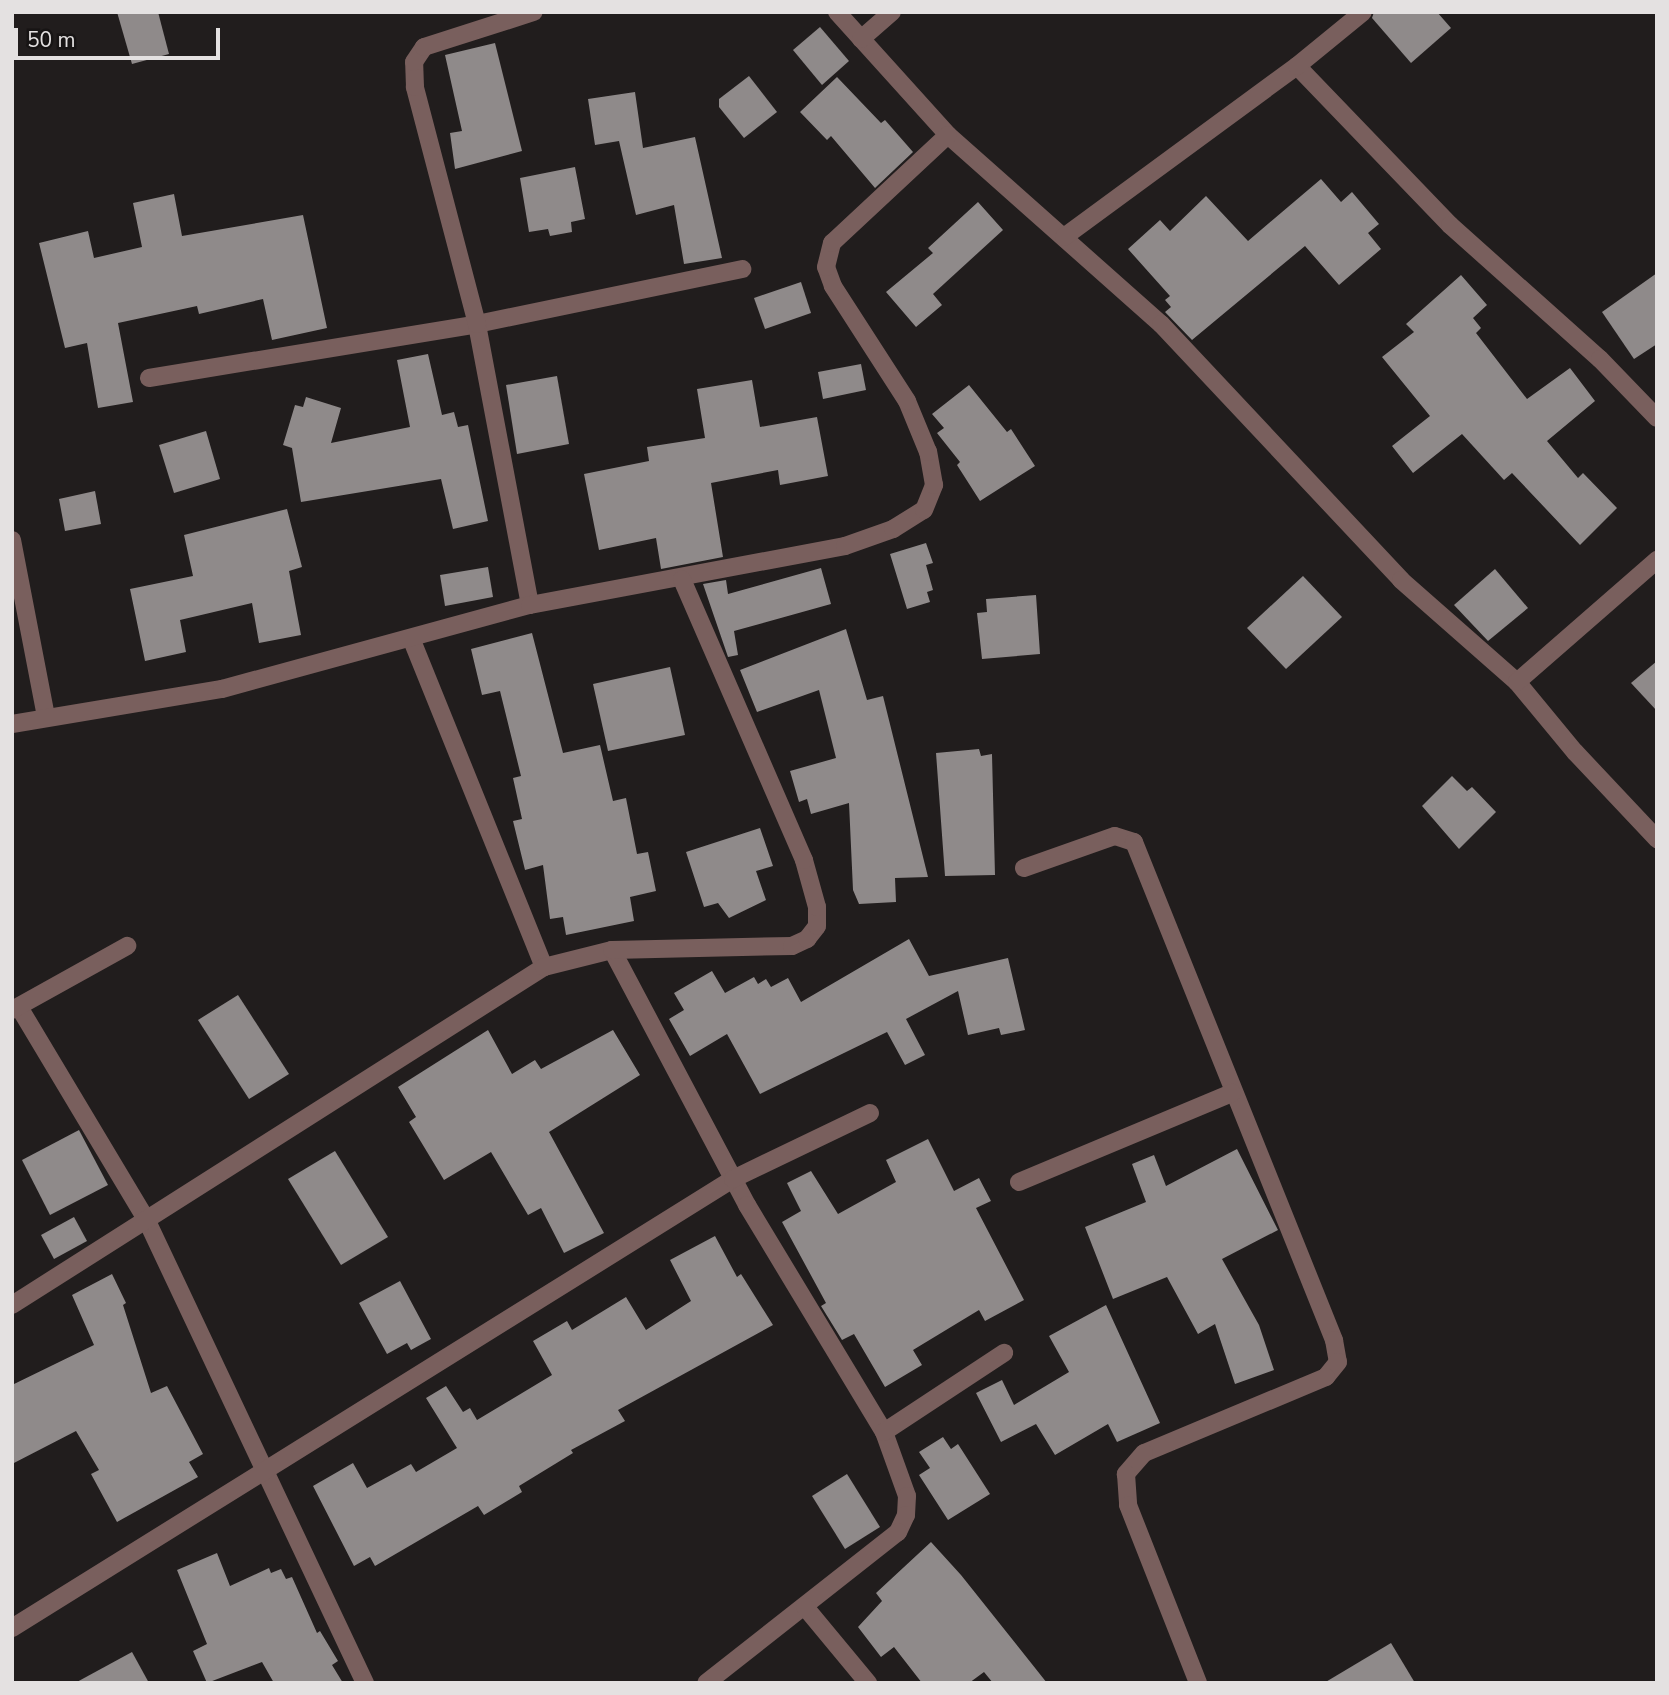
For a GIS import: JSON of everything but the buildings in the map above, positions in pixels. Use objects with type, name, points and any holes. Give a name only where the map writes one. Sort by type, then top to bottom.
[{"type":"street","points":[[530,606],[477,324],[415,87],[414,62],[424,47],[534,12]]},
{"type":"street","points":[[837,12],[948,135],[1023,206],[1064,237],[1161,324],[1401,580],[1517,682],[1575,752],[1657,839]]},
{"type":"street","points":[[861,39],[892,12]]},
{"type":"street","points":[[1064,237],[1297,66],[1363,12]]},
{"type":"street","points":[[1297,66],[1450,225],[1600,359],[1657,418]]},
{"type":"street","points":[[12,724],[222,690],[530,606],[845,546],[893,529],[923,510],[934,485],[928,452],[907,401],[833,286],[825,267],[832,243],[948,135]]},
{"type":"street","points":[[149,378],[477,324],[742,269]]},
{"type":"street","points":[[12,540],[46,717]]},
{"type":"street","points":[[1517,682],[1657,561]]},
{"type":"street","points":[[12,1305],[147,1222],[544,967],[612,950],[792,946],[807,939],[817,926],[817,906],[804,860],[682,579]]},
{"type":"street","points":[[411,638],[544,967]]},
{"type":"street","points":[[1024,868],[1115,836],[1134,842],[1334,1340],[1338,1362],[1326,1377],[1144,1453],[1126,1475],[1128,1505],[1198,1683]]},
{"type":"street","points":[[127,946],[15,1009],[147,1222],[365,1683]]},
{"type":"street","points":[[612,950],[733,1179],[884,1432],[907,1496],[906,1515],[898,1532],[706,1683]]},
{"type":"street","points":[[1019,1182],[1233,1093]]},
{"type":"street","points":[[12,1628],[733,1179],[870,1113]]},
{"type":"street","points":[[884,1432],[1004,1353]]},
{"type":"street","points":[[805,1607],[868,1683]]}]
